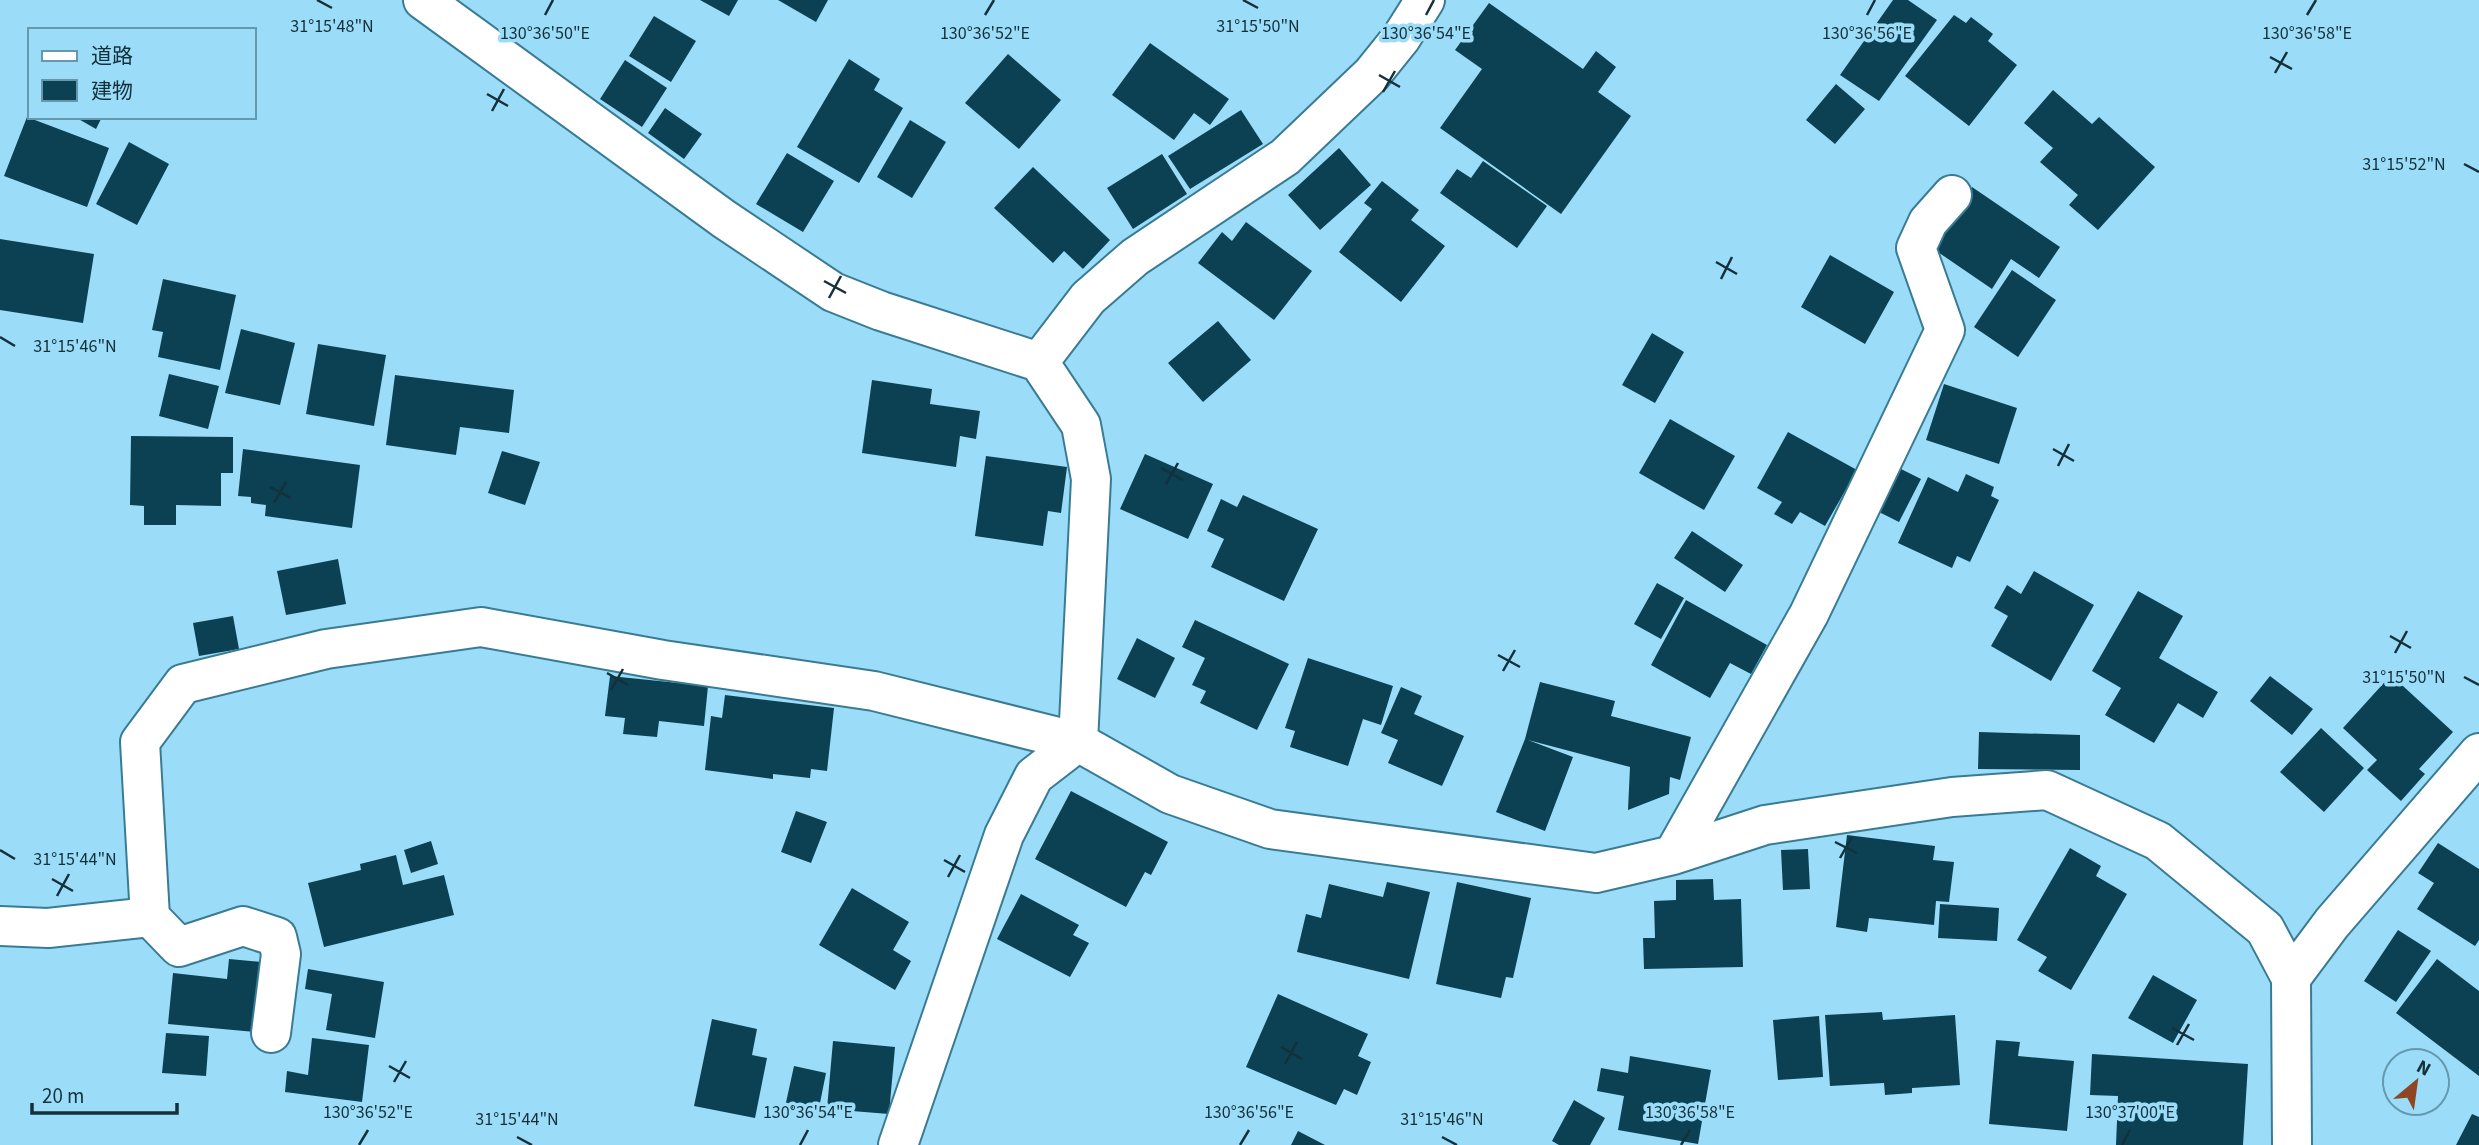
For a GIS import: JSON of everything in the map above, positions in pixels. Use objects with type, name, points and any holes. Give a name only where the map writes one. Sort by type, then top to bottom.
[{"type":"street","points":[[423,0],[724,219],[833,292],[881,311],[1038,362],[1081,425],[1091,479],[1078,742],[1034,776],[1004,835],[898,1145]]},
{"type":"street","points":[[1038,362],[1088,298],[1135,257],[1285,157],[1372,74],[1401,38],[1425,0]]},
{"type":"street","points":[[1673,855],[1810,614],[1945,330],[1916,248],[1928,222],[1952,195]]},
{"type":"street","points":[[271,1033],[281,954],[276,937],[243,926],[179,947],[150,917],[140,742],[183,684],[326,649],[481,627],[663,660],[874,691],[1078,742],[1170,794],[1270,829],[1596,873],[1673,855],[1765,825],[1952,797],[2047,790],[2158,841],[2265,929],[2291,978],[2292,1145]]},
{"type":"street","points":[[2291,978],[2332,923],[2479,752]]},
{"type":"street","points":[[0,926],[48,928],[150,917]]},
{"type":"building","points":[[700,0],[738,0],[729,16]]},
{"type":"building","points":[[778,0],[828,0],[816,22]]},
{"type":"building","points":[[1893,0],[1908,0],[1937,20],[1879,101],[1840,75]]},
{"type":"building","points":[[1489,3],[1583,69],[1596,51],[1616,67],[1598,92],[1631,116],[1561,214],[1440,128],[1482,69],[1455,50]]},
{"type":"building","points":[[1954,15],[1966,23],[1971,17],[1993,34],[1988,41],[2017,65],[1969,126],[1905,76]]},
{"type":"building","points":[[654,16],[696,41],[671,82],[629,56]]},
{"type":"building","points":[[1150,43],[1229,99],[1210,125],[1194,113],[1174,140],[1112,95]]},
{"type":"building","points":[[1008,54],[1061,100],[1019,149],[965,103]]},
{"type":"building","points":[[849,59],[880,79],[874,90],[903,108],[859,183],[797,147]]},
{"type":"building","points":[[625,60],[667,88],[642,127],[600,99]]},
{"type":"building","points":[[1836,84],[1865,109],[1835,144],[1806,120]]},
{"type":"building","points":[[2053,90],[2092,124],[2099,117],[2155,167],[2098,230],[2069,205],[2078,195],[2040,162],[2053,148],[2024,123]]},
{"type":"building","points":[[665,108],[702,134],[684,159],[648,133]]},
{"type":"building","points":[[1241,110],[1263,144],[1190,189],[1168,156]]},
{"type":"building","points":[[27,117],[109,148],[87,207],[4,176]]},
{"type":"building","points":[[78,119],[101,119],[96,129]]},
{"type":"building","points":[[910,120],[946,142],[912,198],[877,177]]},
{"type":"building","points":[[129,142],[169,164],[137,225],[96,204]]},
{"type":"building","points":[[1339,148],[1371,185],[1320,230],[1288,195]]},
{"type":"building","points":[[787,153],[834,181],[803,232],[756,204]]},
{"type":"building","points":[[1162,154],[1187,194],[1133,229],[1107,188]]},
{"type":"building","points":[[1483,161],[1547,206],[1517,248],[1440,193],[1457,169],[1471,178]]},
{"type":"building","points":[[1033,167],[1110,240],[1083,269],[1064,251],[1053,263],[994,208]]},
{"type":"building","points":[[1382,181],[1419,210],[1411,220],[1445,246],[1401,302],[1339,252],[1372,209],[1364,203]]},
{"type":"building","points":[[1972,187],[2060,247],[2039,278],[2011,259],[1992,289],[1932,248]]},
{"type":"building","points":[[1246,222],[1312,271],[1274,320],[1198,263],[1222,232],[1232,241]]},
{"type":"building","points":[[0,239],[94,254],[83,323],[0,310]]},
{"type":"building","points":[[1830,255],[1894,292],[1865,344],[1801,307]]},
{"type":"building","points":[[2012,270],[2056,300],[2018,357],[1974,327]]},
{"type":"building","points":[[163,279],[236,295],[220,370],[158,357],[163,332],[152,330]]},
{"type":"building","points":[[1218,321],[1251,360],[1203,402],[1168,363]]},
{"type":"building","points":[[241,329],[295,343],[280,405],[225,393]]},
{"type":"building","points":[[1652,333],[1684,352],[1655,403],[1622,385]]},
{"type":"building","points":[[318,344],[386,355],[374,426],[306,414]]},
{"type":"building","points":[[169,374],[219,386],[208,429],[159,416]]},
{"type":"building","points":[[395,375],[514,390],[509,433],[460,427],[456,455],[386,445]]},
{"type":"building","points":[[872,380],[932,389],[930,404],[980,411],[976,439],[960,436],[956,467],[862,453]]},
{"type":"building","points":[[1944,384],[2017,408],[1999,464],[1926,440]]},
{"type":"building","points":[[1670,419],[1735,456],[1704,510],[1639,473]]},
{"type":"building","points":[[1788,432],[1857,470],[1825,526],[1800,512],[1792,524],[1774,514],[1782,502],[1757,488]]},
{"type":"building","points":[[131,436],[233,437],[233,473],[221,473],[221,506],[176,505],[176,525],[144,525],[144,506],[130,505]]},
{"type":"building","points":[[243,449],[360,465],[352,528],[265,516],[266,505],[251,503],[251,497],[238,496]]},
{"type":"building","points":[[502,451],[540,462],[525,505],[488,493]]},
{"type":"building","points":[[1145,454],[1213,484],[1188,539],[1120,509]]},
{"type":"building","points":[[986,456],[1067,467],[1061,513],[1048,511],[1043,546],[975,536]]},
{"type":"building","points":[[1897,467],[1921,479],[1899,522],[1875,510]]},
{"type":"building","points":[[1966,474],[1994,487],[1991,496],[1999,500],[1970,562],[1957,556],[1952,568],[1898,543],[1928,477],[1958,492]]},
{"type":"building","points":[[1243,495],[1318,529],[1284,601],[1211,567],[1224,539],[1207,531],[1221,499],[1237,507]]},
{"type":"building","points":[[1692,531],[1743,565],[1725,592],[1674,558]]},
{"type":"building","points":[[338,559],[346,604],[286,615],[277,571]]},
{"type":"building","points":[[2034,571],[2094,605],[2051,681],[1991,646],[2008,616],[1994,608],[2007,585],[2021,594]]},
{"type":"building","points":[[1657,583],[1684,598],[1661,639],[1634,624]]},
{"type":"building","points":[[2138,591],[2183,616],[2159,658],[2218,692],[2203,718],[2178,703],[2154,743],[2105,715],[2121,688],[2092,671]]},
{"type":"building","points":[[1686,600],[1767,645],[1751,674],[1730,663],[1710,698],[1651,665]]},
{"type":"building","points":[[233,616],[239,649],[199,656],[193,623]]},
{"type":"building","points":[[1195,620],[1289,664],[1257,730],[1200,703],[1206,691],[1192,685],[1205,658],[1182,647]]},
{"type":"building","points":[[1137,638],[1175,658],[1155,698],[1117,679]]},
{"type":"building","points":[[1308,658],[1393,686],[1381,725],[1363,719],[1348,766],[1290,747],[1295,731],[1285,728]]},
{"type":"building","points":[[2391,675],[2453,732],[2419,769],[2425,774],[2401,801],[2367,770],[2377,760],[2343,728]]},
{"type":"building","points":[[610,676],[708,686],[704,726],[659,721],[657,737],[623,734],[625,718],[605,716]]},
{"type":"building","points":[[2270,676],[2313,709],[2292,735],[2250,701]]},
{"type":"building","points":[[1540,682],[1615,701],[1611,716],[1691,737],[1680,780],[1670,777],[1669,794],[1628,810],[1630,767],[1528,740],[1573,757],[1545,831],[1496,812],[1525,739]]},
{"type":"building","points":[[1401,687],[1422,696],[1414,714],[1464,736],[1442,786],[1388,763],[1398,740],[1381,733]]},
{"type":"building","points":[[725,695],[834,708],[827,771],[811,769],[810,778],[773,774],[773,779],[705,770],[711,716],[722,718]]},
{"type":"building","points":[[2321,728],[2364,768],[2324,812],[2280,772]]},
{"type":"building","points":[[1979,732],[2080,735],[2080,770],[1978,769]]},
{"type":"building","points":[[1071,791],[1168,842],[1151,875],[1145,872],[1126,907],[1035,859]]},
{"type":"building","points":[[796,811],[827,822],[811,863],[781,852]]},
{"type":"building","points":[[1847,835],[1935,846],[1933,860],[1954,862],[1949,902],[1936,901],[1934,925],[1869,918],[1867,932],[1836,927]]},
{"type":"building","points":[[431,841],[438,864],[411,873],[404,850]]},
{"type":"building","points":[[2438,843],[2479,869],[2479,940],[2475,946],[2417,909],[2434,883],[2418,873]]},
{"type":"building","points":[[2070,848],[2101,866],[2096,876],[2127,894],[2071,990],[2038,971],[2047,957],[2017,940]]},
{"type":"building","points":[[1808,849],[1810,889],[1783,890],[1781,850]]},
{"type":"building","points":[[396,855],[403,885],[444,875],[454,915],[324,947],[308,883],[361,870],[360,864]]},
{"type":"building","points":[[1713,879],[1714,900],[1741,899],[1743,967],[1644,969],[1643,938],[1655,938],[1654,901],[1676,900],[1676,880]]},
{"type":"building","points":[[1387,882],[1430,892],[1409,979],[1297,952],[1306,914],[1321,918],[1329,884],[1383,897]]},
{"type":"building","points":[[1457,882],[1531,898],[1513,978],[1506,977],[1501,998],[1436,984]]},
{"type":"building","points":[[852,888],[909,922],[893,950],[911,961],[895,990],[819,945]]},
{"type":"building","points":[[1021,894],[1079,925],[1073,935],[1089,943],[1070,977],[997,939]]},
{"type":"building","points":[[1940,904],[1999,908],[1997,941],[1938,938]]},
{"type":"building","points":[[2398,930],[2431,951],[2396,1002],[2364,981]]},
{"type":"building","points":[[229,959],[262,962],[255,1032],[168,1024],[173,973],[227,979]]},
{"type":"building","points":[[2437,959],[2479,991],[2479,1076],[2451,1055],[2451,1047],[2441,1047],[2396,1013]]},
{"type":"building","points":[[308,969],[384,982],[375,1038],[326,1030],[332,994],[305,989]]},
{"type":"building","points":[[2153,975],[2197,1000],[2173,1043],[2128,1018]]},
{"type":"building","points":[[1278,994],[1368,1034],[1358,1056],[1371,1062],[1357,1095],[1344,1089],[1336,1105],[1246,1067]]},
{"type":"building","points":[[1882,1012],[1883,1020],[1955,1015],[1960,1085],[1912,1088],[1912,1093],[1885,1095],[1884,1083],[1830,1086],[1825,1015]]},
{"type":"building","points":[[1819,1016],[1823,1077],[1778,1080],[1773,1020]]},
{"type":"building","points":[[712,1019],[757,1029],[752,1055],[767,1058],[755,1118],[694,1106]]},
{"type":"building","points":[[166,1033],[209,1036],[206,1076],[162,1073]]},
{"type":"building","points":[[312,1038],[369,1045],[362,1102],[285,1092],[287,1071],[308,1075]]},
{"type":"building","points":[[1996,1040],[2020,1042],[2018,1056],[2074,1061],[2067,1131],[1989,1124]]},
{"type":"building","points":[[833,1041],[895,1047],[889,1114],[827,1109]]},
{"type":"building","points":[[2092,1054],[2248,1064],[2243,1145],[2116,1145],[2118,1096],[2090,1095]]},
{"type":"building","points":[[1630,1056],[1711,1070],[1698,1144],[1618,1130],[1624,1096],[1597,1091],[1601,1068],[1628,1073]]},
{"type":"building","points":[[794,1066],[826,1073],[818,1113],[785,1107]]},
{"type":"building","points":[[1574,1100],[1605,1118],[1590,1145],[1559,1145],[1552,1141]]},
{"type":"building","points":[[2472,1114],[2479,1117],[2479,1145],[2456,1145]]},
{"type":"building","points":[[1298,1131],[1325,1145],[1291,1145]]}]
